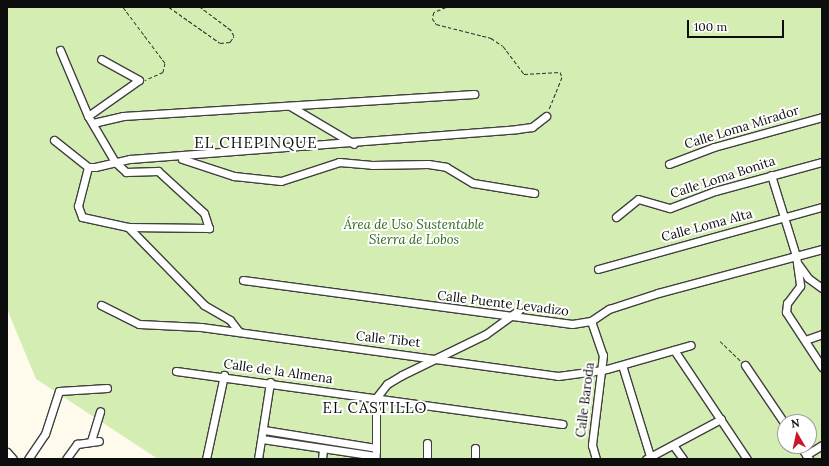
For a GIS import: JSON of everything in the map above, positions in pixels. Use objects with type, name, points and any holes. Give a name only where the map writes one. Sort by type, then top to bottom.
[{"type":"street","points":[[60,50],[88,116],[115,162],[126,172],[158,171],[209,222],[205,229],[128,227],[82,217],[78,206],[88,167]]},
{"type":"street","points":[[88,116],[139,80],[101,59]]},
{"type":"street","points":[[93,123],[123,116],[474,94]]},
{"type":"street","points":[[290,106],[354,144]]},
{"type":"street","points":[[54,140],[88,167],[115,162],[354,144],[532,127],[546,116]]},
{"type":"street","name":"Calle Loma Mirador","points":[[669,164],[714,147],[822,118]]},
{"type":"street","points":[[178,157],[234,176],[282,181],[339,162],[372,165],[428,164],[446,167],[473,183],[534,194]]},
{"type":"street","name":"Calle Loma Bonita","points":[[616,217],[638,199],[662,209],[670,208],[771,174],[822,162]]},
{"type":"street","points":[[771,174],[796,259],[799,290],[785,307],[822,367]]},
{"type":"street","name":"Calle Loma Alta","points":[[598,269],[822,207]]},
{"type":"street","points":[[128,227],[204,305],[230,320],[239,332]]},
{"type":"street","points":[[591,321],[603,311],[651,295],[796,259],[822,249]]},
{"type":"street","points":[[796,259],[808,278],[822,288]]},
{"type":"street","name":"Calle Puente Levadizo","points":[[242,280],[556,324],[591,321]]},
{"type":"street","name":"Calle Tibet","points":[[102,305],[139,324],[239,332],[440,358],[558,376],[603,370],[691,346]]},
{"type":"street","points":[[262,439],[375,458],[376,398],[387,384],[440,358],[510,317],[519,310]]},
{"type":"street","name":"Calle Baroda","points":[[591,321],[603,355],[603,370],[592,444],[596,459]]},
{"type":"street","points":[[805,340],[822,334]]},
{"type":"street","points":[[674,350],[747,459]]},
{"type":"street","points":[[622,365],[649,458],[721,419]]},
{"type":"street","points":[[746,365],[778,414]]},
{"type":"street","name":"Calle de la Almena","points":[[176,371],[270,382],[562,424]]},
{"type":"street","points":[[206,459],[224,376]]},
{"type":"street","points":[[258,459],[264,430],[270,382]]},
{"type":"street","points":[[39,459],[31,456],[45,434],[55,398],[62,388],[107,388]]},
{"type":"street","points":[[91,441],[100,411]]},
{"type":"street","points":[[264,430],[376,448]]},
{"type":"street","points":[[66,459],[73,447],[91,441],[99,441]]},
{"type":"street","points":[[426,459],[427,443]]},
{"type":"street","points":[[673,445],[683,459]]},
{"type":"street","points":[[807,457],[822,445]]},
{"type":"street","points":[[475,448],[475,459]]},
{"type":"street","points":[[322,459],[323,449]]},
{"type":"street","points":[[7,452],[13,459]]},
{"type":"path","points":[[123,7],[166,66],[154,78],[139,80]]},
{"type":"path","points":[[169,7],[220,43],[230,42],[234,36],[231,30],[200,7]]},
{"type":"path","points":[[446,7],[434,12],[432,18],[436,24],[491,38],[503,46],[524,74],[560,72],[562,77],[546,116]]},
{"type":"path","points":[[720,342],[746,365]]},
{"type":"green space","name":"Área de Uso Sustentable Sierra de Lobos","points":[[7,7],[822,7],[822,459],[158,459],[36,379],[7,309]]},
{"type":"district","name":"EL CHEPINQUE","points":[[256,143]]},
{"type":"district","name":"EL CASTILLO","points":[[375,408]]}]
